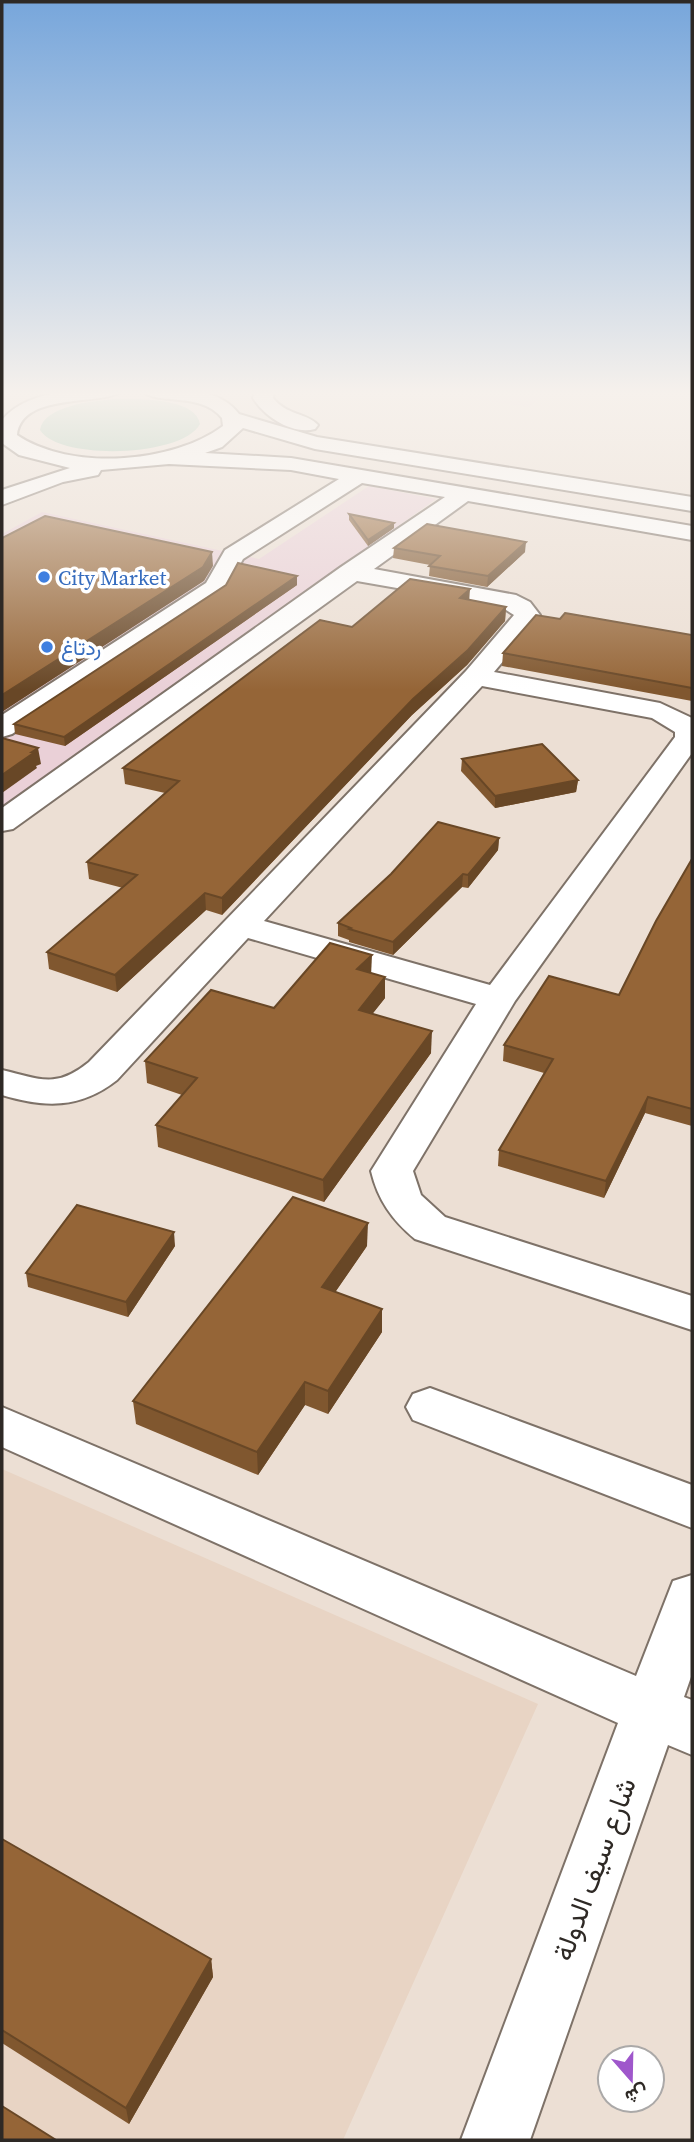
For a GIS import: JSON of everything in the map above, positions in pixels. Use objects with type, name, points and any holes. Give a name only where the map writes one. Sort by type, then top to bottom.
[{"type":"street","points":[[2,498],[23,490]]},
{"type":"street","points":[[2,728],[216,587],[233,555],[336,490]]},
{"type":"street","points":[[434,490],[692,533]]},
{"type":"street","points":[[601,490],[692,505]]},
{"type":"street","points":[[2,822],[350,572],[462,495]]},
{"type":"street","points":[[2,1082],[20,1089],[53,1091],[82,1087],[103,1071],[476,677],[527,615],[521,607],[507,600],[350,572]]},
{"type":"street","points":[[476,677],[660,711],[678,720],[689,730],[689,737],[498,999],[392,1171],[397,1194],[409,1212],[430,1228],[692,1313]]},
{"type":"street","points":[[25,748],[83,763]]},
{"type":"street","points":[[241,925],[498,999]]},
{"type":"street","points":[[430,1407],[692,1507]]},
{"type":"street","points":[[2,1426],[672,1720]]},
{"type":"street","name":"شارع سيف الدولة","points":[[496,2140],[672,1720],[692,1598]]},
{"type":"shaded area","points":[[363,490],[389,490],[436,499],[2,810],[2,534],[42,512],[259,559]]},
{"type":"shaded area","points":[[2,1469],[538,1704],[343,2140],[2,2140]]},
{"type":"building","points":[[349,514],[394,523],[368,540]]},
{"type":"building","points":[[45,516],[212,552],[203,567],[2,695],[2,538]]},
{"type":"building","points":[[427,524],[526,542],[488,576],[429,566],[440,556],[394,548]]},
{"type":"building","points":[[238,563],[297,576],[64,737],[14,724],[226,585]]},
{"type":"building","points":[[410,579],[470,589],[460,598],[506,607],[468,650],[413,699],[222,898],[205,893],[115,975],[47,952],[137,875],[87,862],[179,781],[123,768],[320,620],[352,627]]},
{"type":"building","points":[[565,613],[692,635],[692,688],[503,653],[536,615],[560,619]]},
{"type":"building","points":[[2,738],[38,748],[2,775]]},
{"type":"building","points":[[542,744],[578,780],[495,796],[462,759]]},
{"type":"building","points":[[438,822],[499,838],[468,875],[463,874],[393,942],[338,923],[391,874]]},
{"type":"building","points":[[692,859],[692,1109],[648,1097],[606,1181],[499,1150],[553,1059],[504,1045],[549,976],[619,995],[656,921]]},
{"type":"building","points":[[330,943],[372,955],[357,969],[385,977],[359,1010],[432,1031],[323,1180],[156,1125],[197,1078],[145,1061],[211,990],[274,1008]]},
{"type":"building","points":[[293,1197],[368,1223],[322,1287],[382,1309],[328,1391],[305,1382],[257,1452],[133,1401]]},
{"type":"building","points":[[77,1205],[174,1232],[126,1302],[26,1273]]},
{"type":"building","points":[[2,1839],[211,1959],[126,2108],[2,2030]]},
{"type":"building","points":[[2,2106],[56,2140],[2,2140]]},
{"type":"place","name":"City Market","points":[[44,577]]},
{"type":"place","name":"ردتاغ","points":[[47,647]]}]
